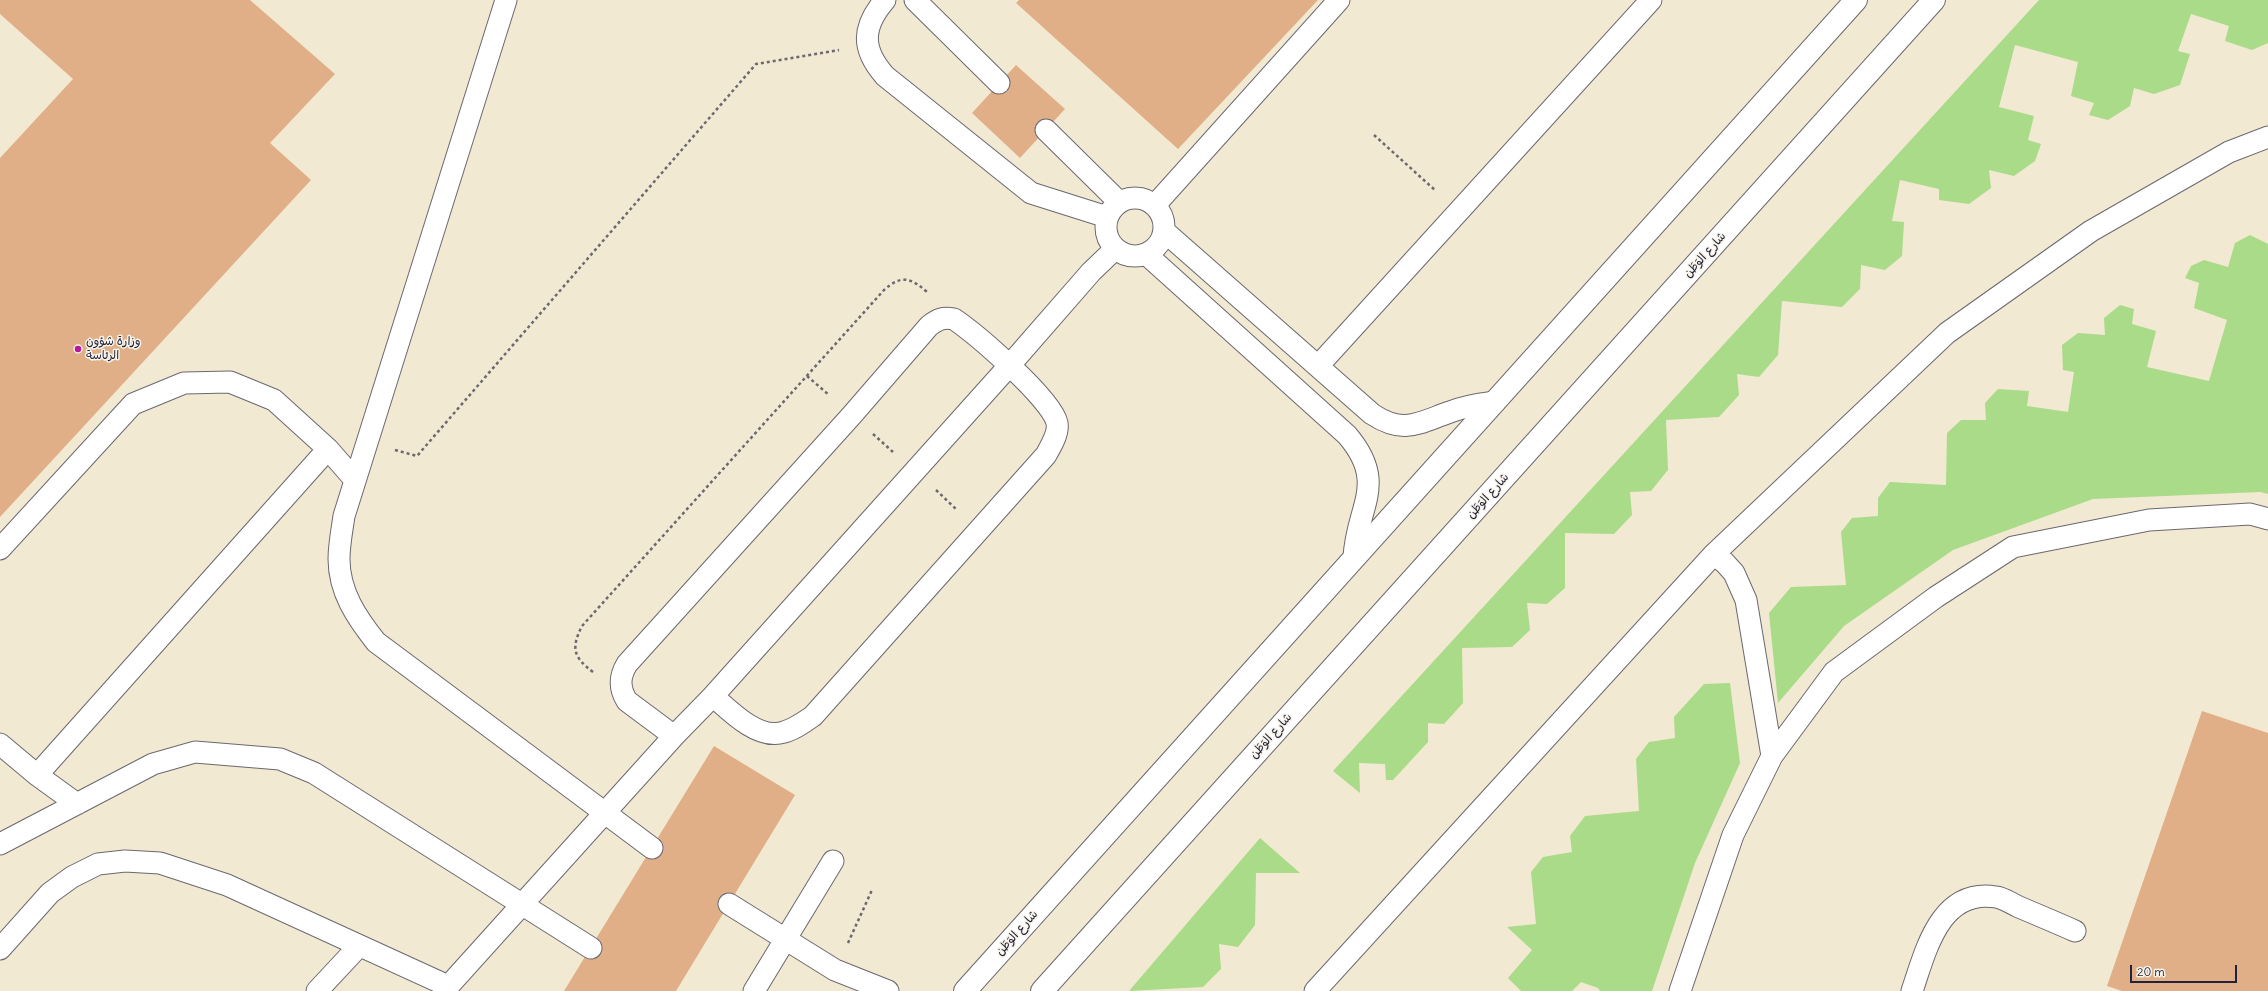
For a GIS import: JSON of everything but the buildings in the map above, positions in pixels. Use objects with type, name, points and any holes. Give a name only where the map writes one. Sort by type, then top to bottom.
[{"type":"street","name":"شارع الوَطَن","points":[[965,991],[1856,0]]},
{"type":"street","name":"شارع الوَطَن","points":[[1042,991],[1934,0]]},
{"type":"lane","points":[[506,0],[344,516],[339,560],[344,592],[359,621],[376,642],[604,815],[652,848]]},
{"type":"lane","points":[[885,0],[869,23],[867,45],[873,62],[885,76],[1031,193],[1113,209]]},
{"type":"lane","points":[[915,0],[999,83]]},
{"type":"lane","points":[[1155,205],[1339,0]]},
{"type":"lane","points":[[1318,366],[1651,0]]},
{"type":"lane","points":[[1046,130],[1113,209]]},
{"type":"lane","points":[[1315,991],[1714,554],[1947,333],[2091,231],[2229,152],[2268,137]]},
{"type":"lane","points":[[1137,197],[1155,205],[1164,222],[1164,232],[1161,241],[1146,254],[1130,256],[1115,249],[1106,234],[1113,209],[1127,198],[1137,197]]},
{"type":"lane","points":[[1164,232],[1372,414],[1383,421],[1395,425],[1408,426],[1421,424],[1463,407],[1495,402]]},
{"type":"lane","points":[[0,949],[50,893],[72,877],[98,864],[125,861],[160,863],[227,885],[359,946],[446,989],[674,736],[713,696],[1010,366],[1091,272],[1115,249]]},
{"type":"lane","points":[[1146,254],[1347,435],[1358,449],[1367,470],[1369,493],[1356,536],[1354,558]]},
{"type":"lane","points":[[674,736],[627,701],[622,694],[620,678],[627,664],[852,415],[929,326],[936,320],[945,317],[954,319],[1010,366],[1050,409],[1057,424],[1054,440],[1046,454],[813,716],[794,728],[778,734],[759,730],[742,721],[713,696]]},
{"type":"lane","points":[[0,549],[133,404],[184,383],[230,382],[274,400],[328,450],[355,480]]},
{"type":"lane","points":[[37,775],[328,450]]},
{"type":"lane","points":[[1680,991],[1733,835],[1772,756],[1834,672],[1936,597],[2013,547],[2149,520],[2250,514],[2268,519]]},
{"type":"lane","points":[[1714,554],[1725,563],[1734,574],[1746,600],[1772,756]]},
{"type":"lane","points":[[0,744],[37,775],[77,804]]},
{"type":"lane","points":[[0,844],[153,764],[195,752],[280,759],[314,773],[591,948]]},
{"type":"lane","points":[[754,991],[833,861]]},
{"type":"lane","points":[[1912,991],[1929,940],[1948,911],[1961,901],[1977,896],[1998,897],[2075,931]]},
{"type":"lane","points":[[729,904],[835,970],[888,991]]},
{"type":"lane","points":[[317,991],[359,946]]},
{"type":"path","points":[[367,443],[417,456],[756,64],[867,45]]},
{"type":"path","points":[[1374,135],[1459,211]]},
{"type":"path","points":[[622,694],[580,661],[574,651],[577,637],[582,626],[893,282],[902,279],[918,284],[954,319]]},
{"type":"path","points":[[835,970],[872,890]]},
{"type":"green space","points":[[2039,0],[2268,0],[2268,43],[2252,50],[2225,41],[2229,26],[2191,14],[2178,51],[2190,54],[2180,85],[2154,94],[2134,88],[2130,106],[2108,120],[2089,115],[2094,103],[2071,96],[2078,62],[2015,45],[1999,107],[2034,116],[2028,140],[2041,144],[2035,161],[2014,176],[1989,170],[1991,188],[1969,204],[1939,200],[1939,189],[1900,180],[1892,221],[1904,222],[1902,256],[1885,270],[1861,265],[1860,289],[1842,307],[1782,301],[1778,355],[1759,377],[1737,374],[1739,395],[1719,417],[1666,420],[1668,470],[1651,491],[1630,492],[1632,515],[1614,534],[1565,533],[1565,588],[1547,604],[1527,603],[1530,630],[1512,647],[1462,648],[1463,703],[1444,724],[1428,723],[1428,742],[1393,780],[1386,780],[1385,764],[1359,763],[1360,793],[1333,771]]},
{"type":"green space","points":[[2250,235],[2268,244],[2268,494],[2260,492],[2093,499],[1953,550],[1844,626],[1778,703],[1769,613],[1791,587],[1846,585],[1841,532],[1852,518],[1878,516],[1878,498],[1890,482],[1946,485],[1947,433],[1961,420],[1986,420],[1985,403],[1998,389],[2029,391],[2027,406],[2068,412],[2074,372],[2063,370],[2062,345],[2078,333],[2105,335],[2104,318],[2120,305],[2134,309],[2132,324],[2156,331],[2147,367],[2209,381],[2227,320],[2194,308],[2199,283],[2185,278],[2191,266],[2204,260],[2228,267],[2235,243]]},
{"type":"green space","points":[[1730,683],[1740,763],[1695,863],[1652,991],[1600,991],[1598,988],[1581,982],[1572,991],[1521,991],[1508,978],[1532,950],[1507,927],[1536,924],[1531,872],[1543,857],[1572,852],[1570,836],[1585,816],[1639,811],[1636,759],[1649,742],[1675,738],[1674,717],[1704,684]]},
{"type":"green space","points":[[1260,838],[1300,873],[1256,873],[1255,925],[1238,947],[1219,944],[1221,969],[1203,987],[1129,991]]},
{"type":"place","name":"وزارة شؤون الرئاسة","points":[[78,349]]}]
